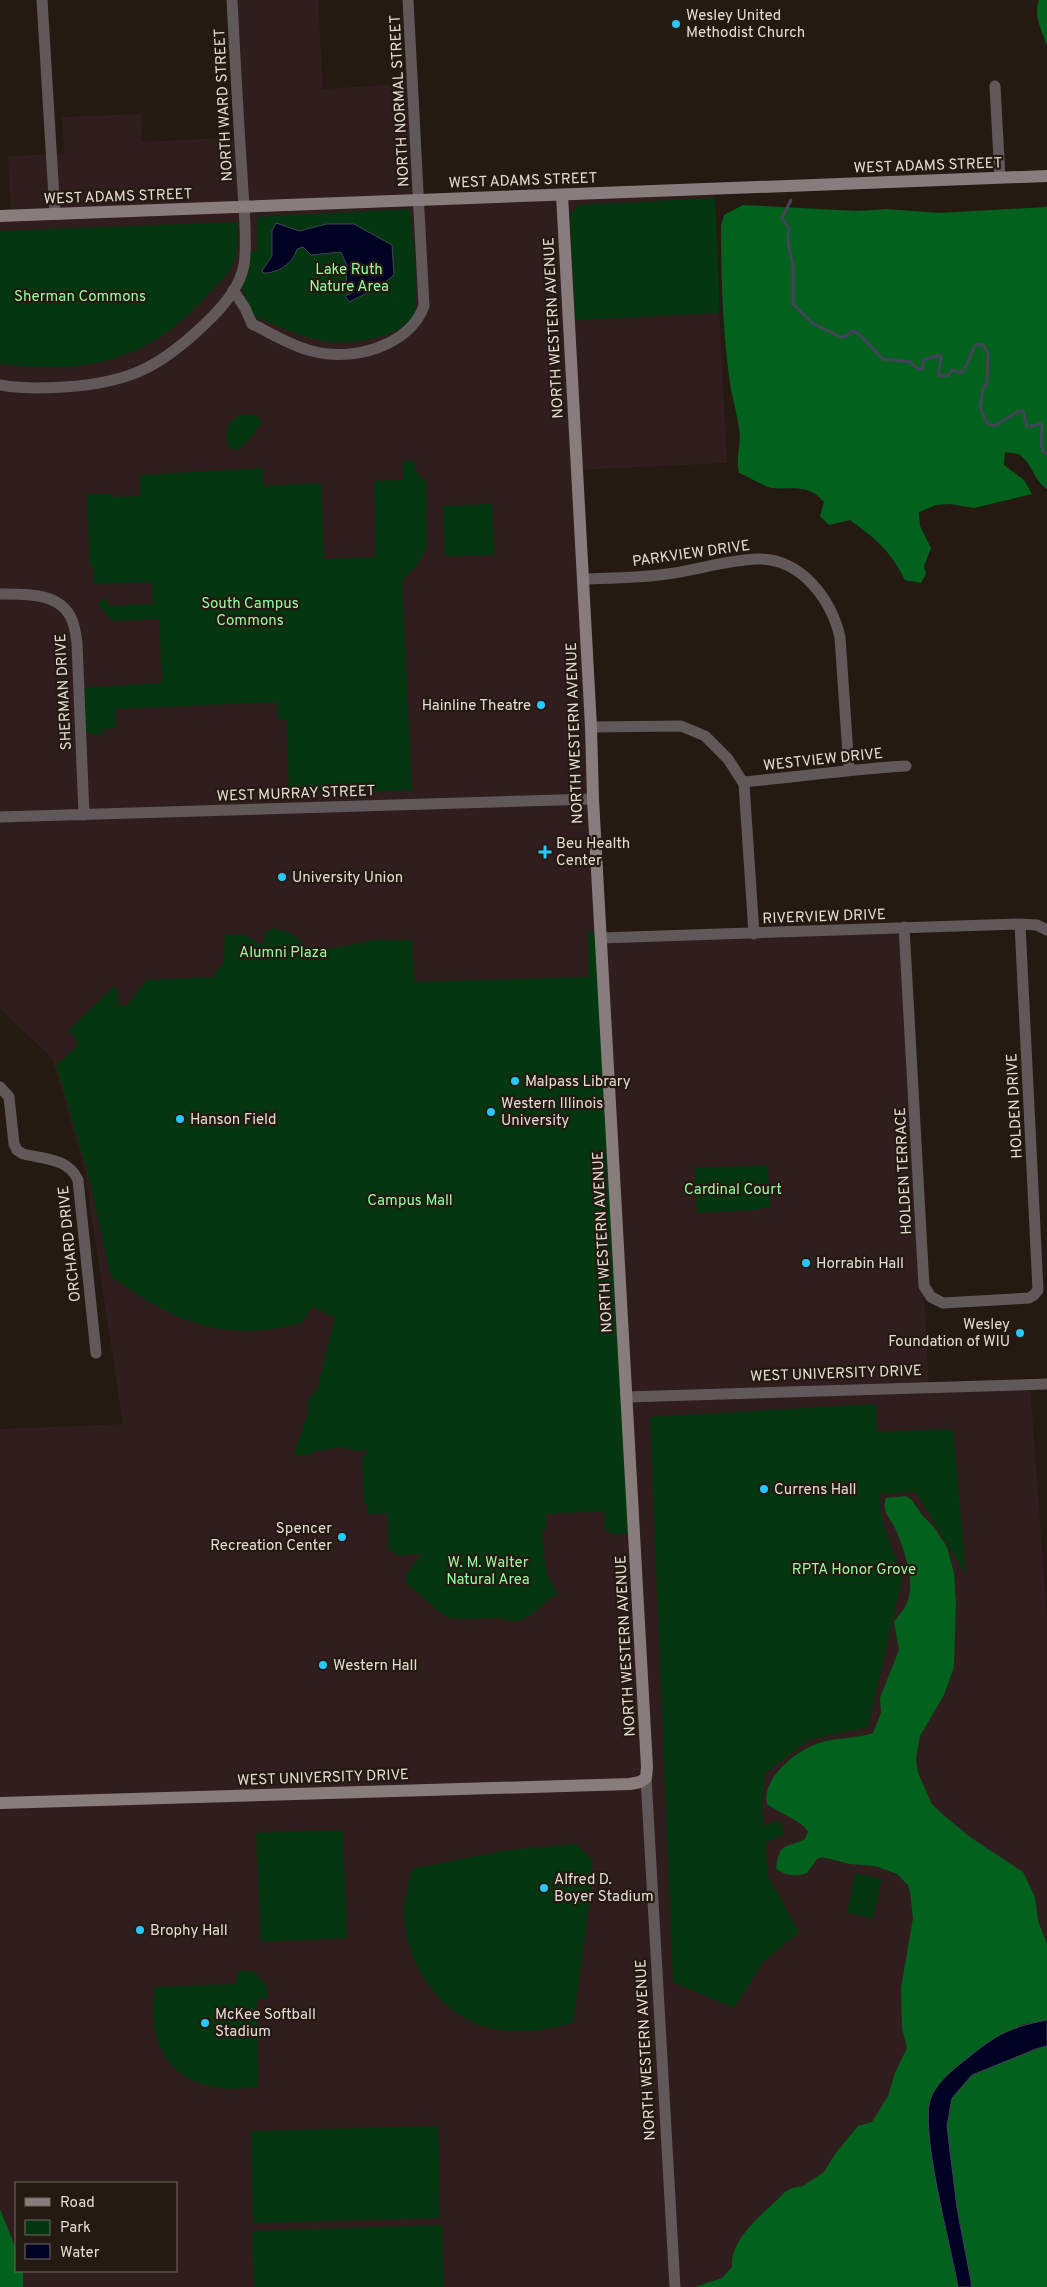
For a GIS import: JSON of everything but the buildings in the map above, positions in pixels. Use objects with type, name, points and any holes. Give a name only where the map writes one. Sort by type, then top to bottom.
[{"type":"street","points":[[42,0],[55,214]]},
{"type":"street","name":"NORTH WARD STREET","points":[[0,385],[30,387],[92,385],[141,372],[170,355],[195,334],[215,315],[233,290],[244,263],[244,207],[232,0]]},
{"type":"street","name":"NORTH NORMAL STREET","points":[[233,290],[245,308],[252,324],[312,352],[338,354],[362,352],[392,341],[411,328],[421,315],[424,306],[420,199],[408,0]]},
{"type":"street","points":[[995,86],[1000,178]]},
{"type":"street","name":"WEST ADAMS STREET","points":[[0,216],[1047,176]]},
{"type":"street","name":"NORTH WESTERN AVENUE","points":[[562,195],[591,727],[593,799],[648,1766],[646,1778],[675,2287]]},
{"type":"street","name":"PARKVIEW DRIVE","points":[[583,580],[665,575],[759,559],[785,566],[808,580],[826,600],[837,624],[840,637],[848,769]]},
{"type":"street","name":"SHERMAN DRIVE","points":[[0,594],[28,594],[47,598],[68,611],[72,620],[77,643],[84,815]]},
{"type":"street","points":[[591,727],[670,725],[689,729],[705,736],[738,771],[743,782],[754,934]]},
{"type":"street","name":"WESTVIEW DRIVE","points":[[743,782],[815,776],[848,769],[906,766]]},
{"type":"street","name":"WEST MURRAY STREET","points":[[0,817],[593,799]]},
{"type":"street","name":"RIVERVIEW DRIVE","points":[[602,938],[1020,924],[1036,925],[1047,930]]},
{"type":"street","name":"HOLDEN DRIVE","points":[[1020,924],[1038,1287]]},
{"type":"street","name":"HOLDEN TERRACE","points":[[904,927],[926,1290],[934,1300],[943,1303],[1029,1298],[1034,1295],[1038,1287]]},
{"type":"street","name":"ORCHARD DRIVE","points":[[0,1087],[5,1090],[9,1097],[14,1144],[17,1150],[23,1154],[66,1164],[78,1180],[96,1353]]},
{"type":"street","name":"WEST UNIVERSITY DRIVE","points":[[627,1397],[1047,1384]]},
{"type":"street","name":"WEST UNIVERSITY DRIVE","points":[[0,1803],[630,1784],[640,1782],[646,1778]]},
{"type":"shaded area","name":"Western Illinois University","points":[[232,0],[318,0],[323,89],[413,83],[420,199],[713,189],[727,463],[578,470],[601,938],[904,927],[929,1387],[1030,1384],[1047,1619],[1047,2287],[0,2287],[0,1429],[123,1424],[84,1167],[52,1058],[0,1009],[0,216],[11,215],[8,156],[64,154],[62,117],[141,114],[142,142],[239,137]]},
{"type":"green space","points":[[1039,0],[1047,0],[1047,46],[1038,17],[1037,6]]},
{"type":"green space","points":[[715,198],[720,313],[575,320],[570,214],[579,205]]},
{"type":"green space","points":[[743,205],[858,211],[887,209],[939,213],[1047,207],[1047,489],[1039,481],[1023,457],[1018,454],[1005,452],[1004,465],[1024,480],[1032,494],[974,508],[950,504],[936,505],[919,512],[920,526],[931,548],[924,566],[926,574],[921,583],[905,580],[882,546],[850,520],[829,525],[820,516],[824,502],[812,492],[800,489],[769,487],[739,473],[740,434],[731,390],[724,329],[721,226],[724,215]]},
{"type":"green space","name":"Lake Ruth Nature Area","points":[[410,209],[416,296],[413,316],[401,328],[386,335],[367,340],[333,342],[303,336],[254,316],[241,287],[251,252],[257,250],[257,217]]},
{"type":"green space","name":"Sherman Commons","points":[[237,222],[237,248],[233,265],[205,298],[182,320],[160,337],[136,350],[112,359],[87,365],[31,367],[0,364],[0,231]]},
{"type":"green space","points":[[244,414],[256,415],[262,422],[252,436],[237,451],[228,446],[226,436],[231,422]]},
{"type":"green space","name":"South Campus Commons","points":[[403,461],[414,461],[416,472],[426,482],[427,548],[416,566],[402,581],[412,790],[289,794],[287,720],[278,719],[277,702],[115,709],[116,728],[103,729],[102,735],[81,732],[79,688],[162,683],[159,619],[112,621],[98,604],[103,599],[107,599],[108,606],[153,604],[152,582],[94,584],[93,566],[90,566],[87,494],[113,494],[114,497],[140,496],[140,475],[263,468],[264,486],[321,483],[324,559],[376,557],[374,481],[403,480]]},
{"type":"green space","points":[[492,504],[494,555],[445,556],[443,506]]},
{"type":"green space","points":[[272,928],[293,934],[300,940],[304,951],[336,948],[373,940],[412,940],[414,982],[589,977],[588,932],[601,932],[635,1534],[614,1534],[605,1530],[604,1511],[546,1514],[546,1529],[542,1531],[546,1573],[558,1595],[551,1598],[530,1616],[515,1622],[500,1618],[454,1619],[444,1616],[407,1584],[406,1575],[422,1554],[395,1556],[395,1551],[389,1552],[387,1513],[368,1514],[368,1504],[364,1504],[362,1456],[366,1456],[366,1450],[357,1451],[341,1447],[312,1452],[312,1455],[294,1455],[308,1412],[308,1400],[317,1389],[335,1318],[312,1307],[301,1323],[274,1329],[248,1331],[224,1329],[200,1324],[178,1316],[133,1292],[111,1276],[88,1174],[56,1065],[78,1046],[73,1033],[67,1032],[114,986],[117,989],[118,1005],[126,1006],[147,980],[216,977],[216,971],[224,962],[225,934],[245,935],[262,945],[265,940],[265,933]]},
{"type":"green space","name":"Cardinal Court","points":[[768,1165],[770,1208],[697,1213],[695,1168]]},
{"type":"green space","name":"RPTA Honor Grove","points":[[876,1404],[877,1432],[953,1429],[966,1575],[916,1492],[880,1494],[881,1517],[902,1579],[868,1727],[809,1740],[765,1773],[762,1808],[764,1826],[779,1820],[785,1834],[765,1843],[768,1876],[799,1932],[763,1962],[734,2008],[673,1982],[650,1417]]},
{"type":"green space","points":[[906,1496],[912,1500],[922,1515],[934,1527],[947,1547],[954,1573],[956,1601],[954,1667],[944,1695],[920,1736],[916,1759],[918,1773],[932,1804],[940,1812],[970,1837],[1023,1872],[1035,1897],[1038,1921],[1047,1944],[1047,2020],[1020,2025],[928,2120],[936,2181],[958,2287],[695,2287],[722,2278],[732,2267],[733,2256],[743,2235],[759,2217],[785,2192],[792,2188],[803,2186],[824,2172],[835,2154],[858,2126],[872,2122],[888,2096],[895,2073],[907,2048],[902,2028],[901,1988],[913,1918],[908,1885],[897,1874],[875,1866],[850,1864],[822,1857],[817,1859],[807,1873],[791,1875],[776,1869],[781,1850],[805,1839],[808,1832],[801,1824],[767,1804],[767,1794],[775,1775],[782,1766],[801,1752],[826,1741],[873,1733],[881,1713],[880,1698],[899,1650],[894,1622],[907,1603],[910,1585],[910,1576],[905,1556],[896,1530],[886,1512],[885,1503],[886,1498]]},
{"type":"green space","points":[[343,1830],[347,1938],[261,1942],[256,1833]]},
{"type":"green space","points":[[576,1844],[593,1861],[587,1923],[573,2023],[553,2028],[514,2031],[494,2029],[475,2023],[458,2014],[430,1987],[419,1970],[411,1952],[404,1914],[412,1869],[508,1850]]},
{"type":"green space","points":[[855,1873],[882,1879],[873,1918],[847,1913]]},
{"type":"green space","name":"McKee Softball Stadium","points":[[238,1971],[253,1971],[267,1986],[268,1997],[257,2000],[258,2087],[231,2089],[203,2084],[187,2077],[174,2068],[164,2055],[154,2024],[155,1987],[236,1984]]},
{"type":"green space","points":[[1047,2046],[1047,2287],[972,2287],[957,2208],[947,2126],[952,2098],[972,2075]]},
{"type":"green space","points":[[438,2126],[440,2218],[253,2223],[251,2131]]},
{"type":"green space","points":[[0,2209],[15,2246],[15,2272],[23,2272],[23,2287],[0,2287]]},
{"type":"green space","points":[[442,2225],[444,2287],[254,2287],[252,2231]]},
{"type":"water","points":[[276,223],[299,231],[327,224],[354,224],[392,245],[394,275],[379,287],[349,302],[345,296],[352,293],[352,289],[350,285],[346,285],[347,266],[341,252],[311,255],[303,247],[297,249],[292,259],[285,266],[270,273],[264,273],[262,271],[272,256],[272,231]]},
{"type":"water","points":[[1047,2020],[1047,2046],[972,2075],[952,2098],[947,2126],[957,2208],[972,2287],[958,2287],[932,2158],[929,2110],[932,2095],[948,2074],[988,2042],[1005,2032]]},
{"type":"waterway","points":[[791,200],[782,218],[789,229],[788,243],[793,265],[793,304],[812,323],[841,337],[846,336],[852,331],[858,333],[883,359],[911,362]]},
{"type":"waterway","points":[[912,364],[918,369],[923,369],[923,360],[940,355],[939,376],[949,375],[952,370],[961,373],[974,347],[977,344],[983,345],[988,353],[987,383],[983,389],[980,407],[987,423],[994,426],[1019,411],[1023,411],[1027,427],[1041,424],[1042,447],[1043,451],[1047,453]]},
{"type":"place","name":"Wesley United Methodist Church","points":[[676,24]]},
{"type":"place","name":"Hainline Theatre","points":[[541,705]]},
{"type":"place","name":"Beu Health Center","points":[[545,852]]},
{"type":"place","name":"University Union","points":[[282,877]]},
{"type":"place","name":"Malpass Library","points":[[515,1081]]},
{"type":"place","name":"Western Illinois University","points":[[491,1112]]},
{"type":"place","name":"Hanson Field","points":[[180,1119]]},
{"type":"place","name":"Horrabin Hall","points":[[806,1263]]},
{"type":"place","name":"Wesley Foundation of WIU","points":[[1020,1333]]},
{"type":"place","name":"Currens Hall","points":[[764,1489]]},
{"type":"place","name":"Spencer Recreation Center","points":[[342,1537]]},
{"type":"place","name":"Western Hall","points":[[323,1665]]},
{"type":"place","name":"Alfred D. Boyer Stadium","points":[[544,1888]]},
{"type":"place","name":"Brophy Hall","points":[[140,1930]]},
{"type":"place","name":"McKee Softball Stadium","points":[[205,2023]]},
{"type":"park label","name":"Alumni Plaza","points":[[283,952]]},
{"type":"park label","name":"Campus Mall","points":[[410,1200]]},
{"type":"park label","name":"W. M. Walter Natural Area","points":[[488,1570]]}]
